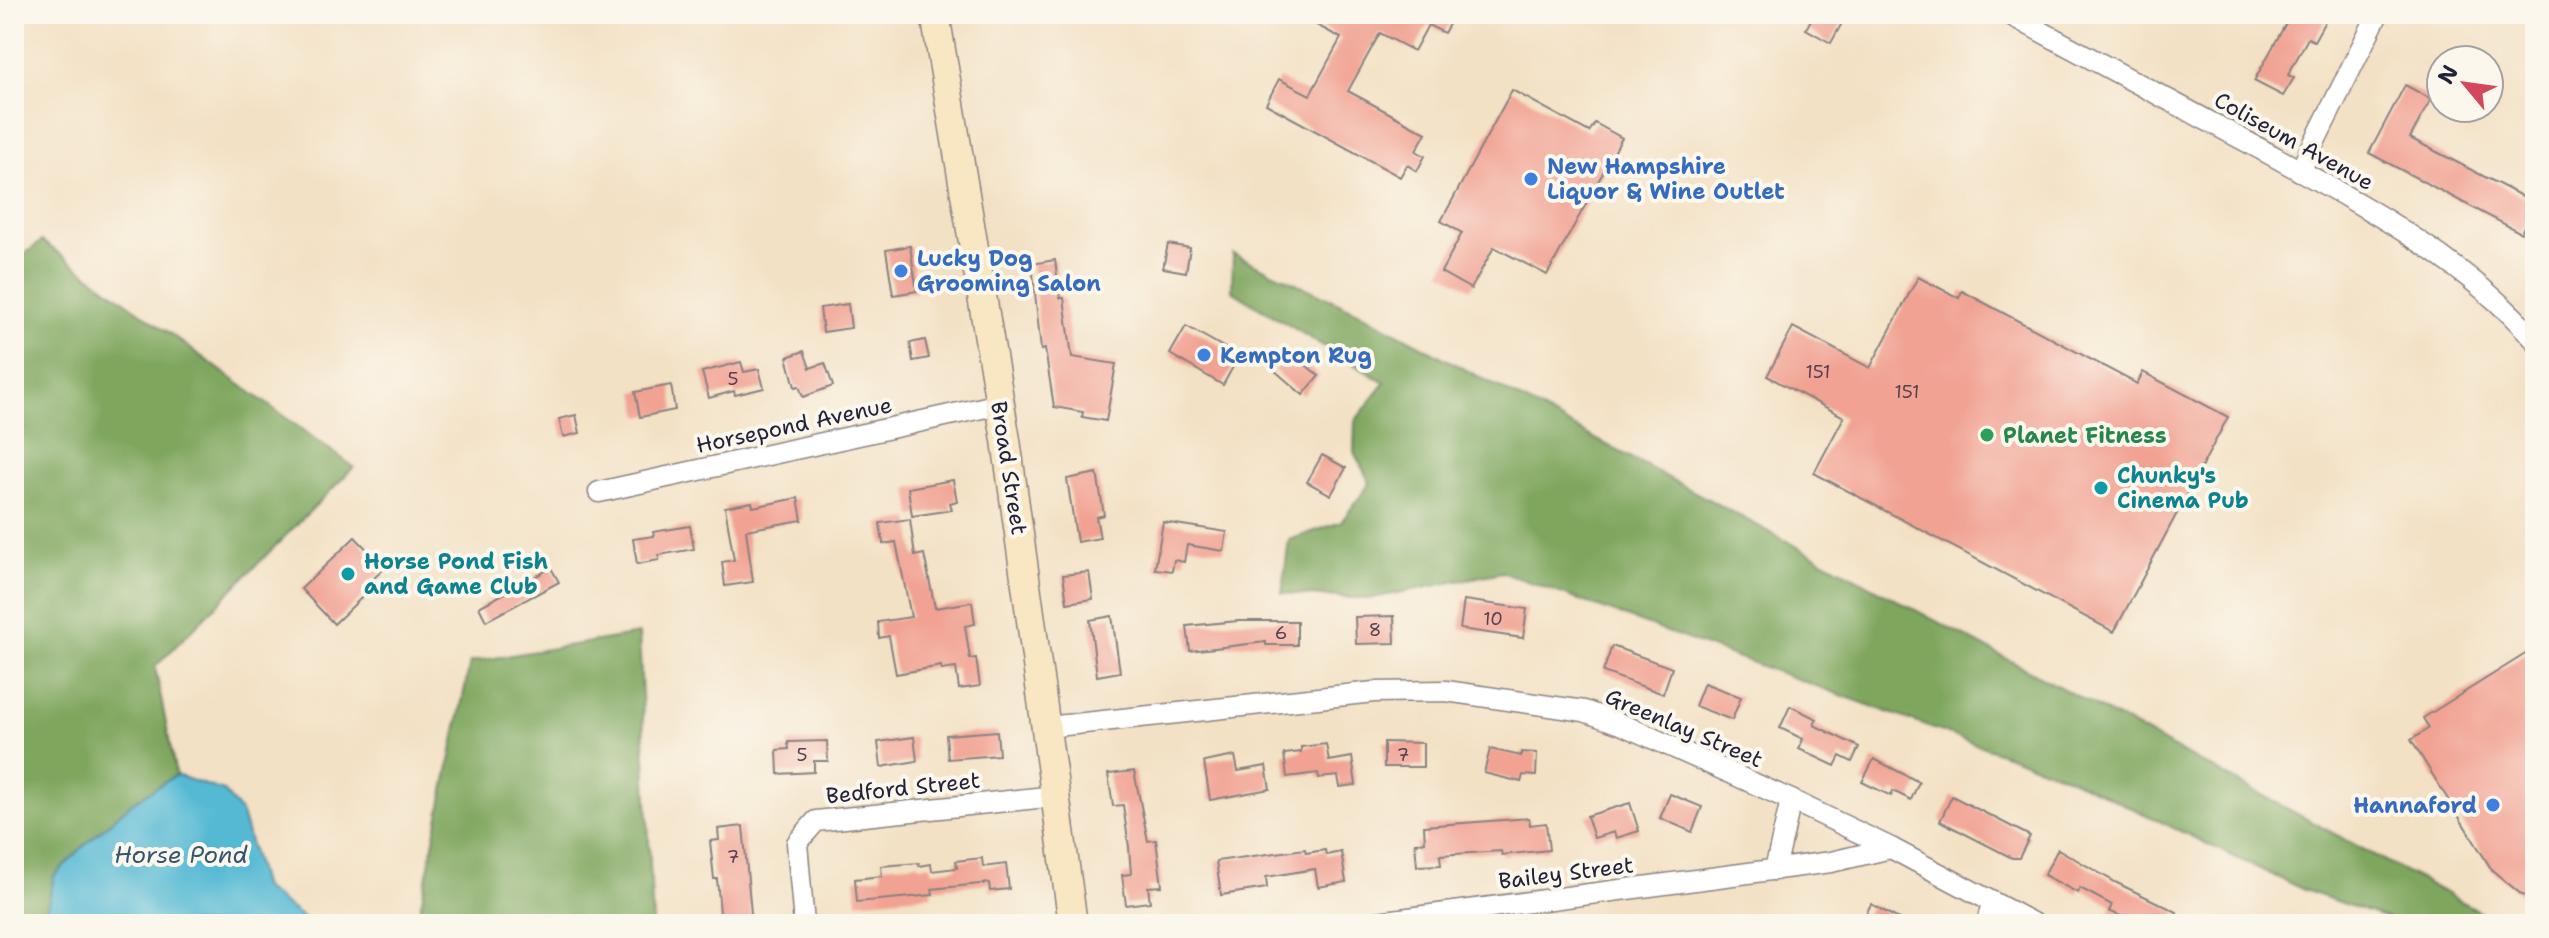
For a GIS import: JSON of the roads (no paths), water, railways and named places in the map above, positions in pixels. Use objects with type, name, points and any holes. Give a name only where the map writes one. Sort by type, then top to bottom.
[{"type":"main road","name":"Broad Street","points":[[935,14],[1000,404],[1073,924]]},
{"type":"street","name":"Coliseum Avenue","points":[[2009,14],[2371,212],[2500,303],[2535,340]]},
{"type":"street","points":[[2300,171],[2378,14]]},
{"type":"street","name":"Horsepond Avenue","points":[[599,492],[1000,404]]},
{"type":"street","name":"Greenlay Street","points":[[1047,727],[1374,692],[1458,692],[1584,711],[1623,725],[1791,800],[1891,848],[2034,924]]},
{"type":"street","name":"Bedford Street","points":[[804,924],[797,843],[816,821],[1056,796]]},
{"type":"street","points":[[1775,870],[1791,800]]},
{"type":"street","name":"Bailey Street","points":[[1363,924],[1831,862],[1891,848]]},
{"type":"street","points":[[1987,924],[1992,902]]},
{"type":"water","name":"Horse Pond","points":[[176,775],[224,791],[242,814],[263,888],[312,924],[40,924],[45,919],[54,876],[132,803]]},
{"type":"place","name":"New Hampshire Liquor & Wine Outlet","points":[[1531,179]]},
{"type":"place","name":"Lucky Dog Grooming Salon","points":[[901,271]]},
{"type":"place","name":"Kempton Rug","points":[[1204,355]]},
{"type":"place","name":"Planet Fitness","points":[[1987,435]]},
{"type":"place","name":"Chunky's Cinema Pub","points":[[2101,488]]},
{"type":"place","name":"Horse Pond Fish and Game Club","points":[[348,574]]},
{"type":"place","name":"Hannaford","points":[[2493,805]]}]
